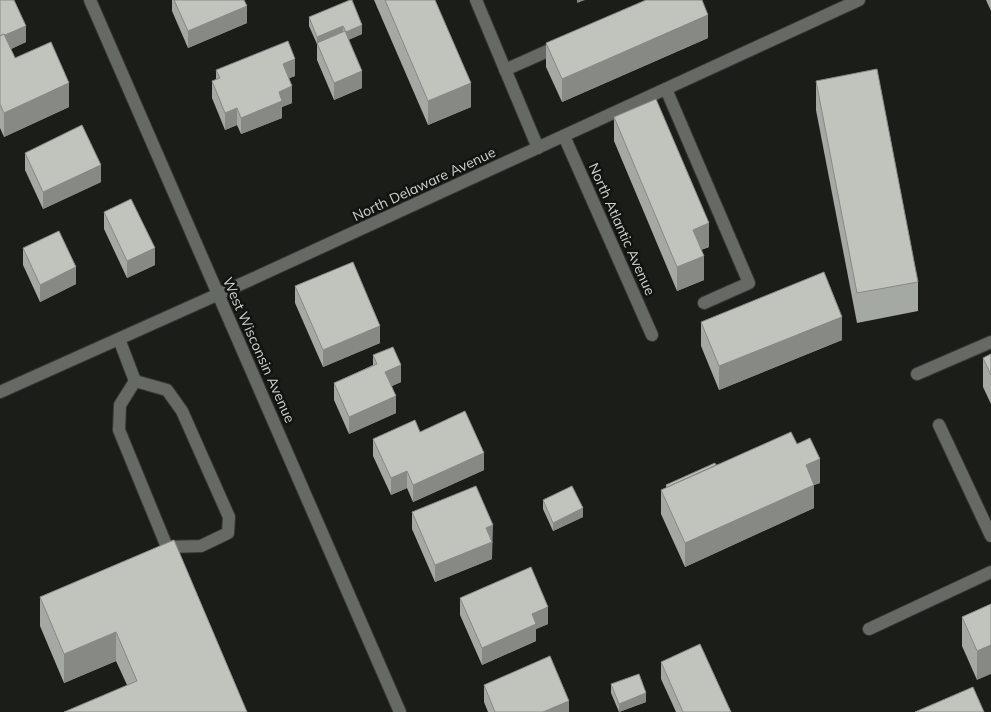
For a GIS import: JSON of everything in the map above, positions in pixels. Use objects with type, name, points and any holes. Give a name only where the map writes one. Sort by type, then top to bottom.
[{"type":"street","name":"West Wisconsin Avenue","points":[[90,0],[400,712]]},
{"type":"street","points":[[476,0],[538,148]]},
{"type":"street","name":"North Delaware Avenue","points":[[0,392],[218,295],[858,0]]},
{"type":"street","points":[[505,70],[576,39]]},
{"type":"street","points":[[666,89],[749,283],[704,303]]},
{"type":"street","name":"North Atlantic Avenue","points":[[564,136],[652,335]]},
{"type":"street","points":[[119,339],[136,381]]},
{"type":"street","points":[[918,374],[991,342]]},
{"type":"street","points":[[136,381],[167,390],[182,411],[229,517],[228,533],[200,546],[167,547],[119,430],[120,405],[136,381]]},
{"type":"street","points":[[939,425],[991,536]]},
{"type":"street","points":[[869,629],[991,572]]},
{"type":"building","points":[[0,0],[14,0],[26,26],[0,36]]},
{"type":"building","points":[[174,0],[244,0],[247,6],[188,31]]},
{"type":"building","points":[[352,0],[362,25],[346,32],[343,26],[317,37],[309,17]]},
{"type":"building","points":[[385,0],[435,0],[471,83],[428,101]]},
{"type":"building","points":[[646,0],[702,0],[708,15],[562,79],[546,43]]},
{"type":"building","points":[[345,31],[362,71],[334,83],[317,43]]},
{"type":"building","points":[[4,34],[15,58],[51,42],[69,83],[4,113],[0,104],[0,36]]},
{"type":"building","points":[[288,41],[295,59],[283,64],[292,86],[279,92],[282,101],[241,118],[237,108],[225,113],[212,81],[220,78],[216,70]]},
{"type":"building","points":[[877,69],[918,282],[857,293],[816,81]]},
{"type":"building","points":[[656,99],[709,223],[693,230],[704,256],[677,267],[614,117]]},
{"type":"building","points":[[82,125],[101,165],[43,192],[25,153]]},
{"type":"building","points":[[131,199],[155,248],[127,261],[104,212]]},
{"type":"building","points":[[59,231],[76,267],[40,285],[23,248]]},
{"type":"building","points":[[353,262],[380,326],[323,350],[295,286]]},
{"type":"building","points":[[824,272],[842,317],[719,366],[701,322]]},
{"type":"building","points":[[393,347],[401,365],[385,372],[396,396],[349,417],[334,383],[377,364],[373,355]]},
{"type":"building","points":[[991,354],[991,375],[983,358]]},
{"type":"building","points":[[465,411],[484,453],[413,485],[407,471],[391,478],[373,439],[415,420],[420,432]]},
{"type":"building","points":[[791,432],[797,444],[810,438],[820,459],[806,465],[814,485],[685,543],[661,490]]},
{"type":"building","points":[[715,463],[716,465],[667,487],[666,485]]},
{"type":"building","points":[[476,486],[493,525],[486,528],[492,542],[435,565],[412,512]]},
{"type":"building","points":[[572,486],[583,508],[553,523],[543,500]]},
{"type":"building","points":[[174,540],[247,712],[64,712],[137,681],[116,632],[64,654],[40,597]]},
{"type":"building","points":[[531,567],[548,607],[532,614],[536,624],[482,648],[460,598]]},
{"type":"building","points":[[991,604],[991,645],[977,651],[962,617]]},
{"type":"building","points":[[700,644],[731,712],[683,712],[661,662]]},
{"type":"building","points":[[550,656],[569,701],[543,712],[495,712],[484,685]]},
{"type":"building","points":[[639,674],[646,693],[619,704],[611,684]]},
{"type":"building","points":[[973,687],[984,712],[915,712]]}]
